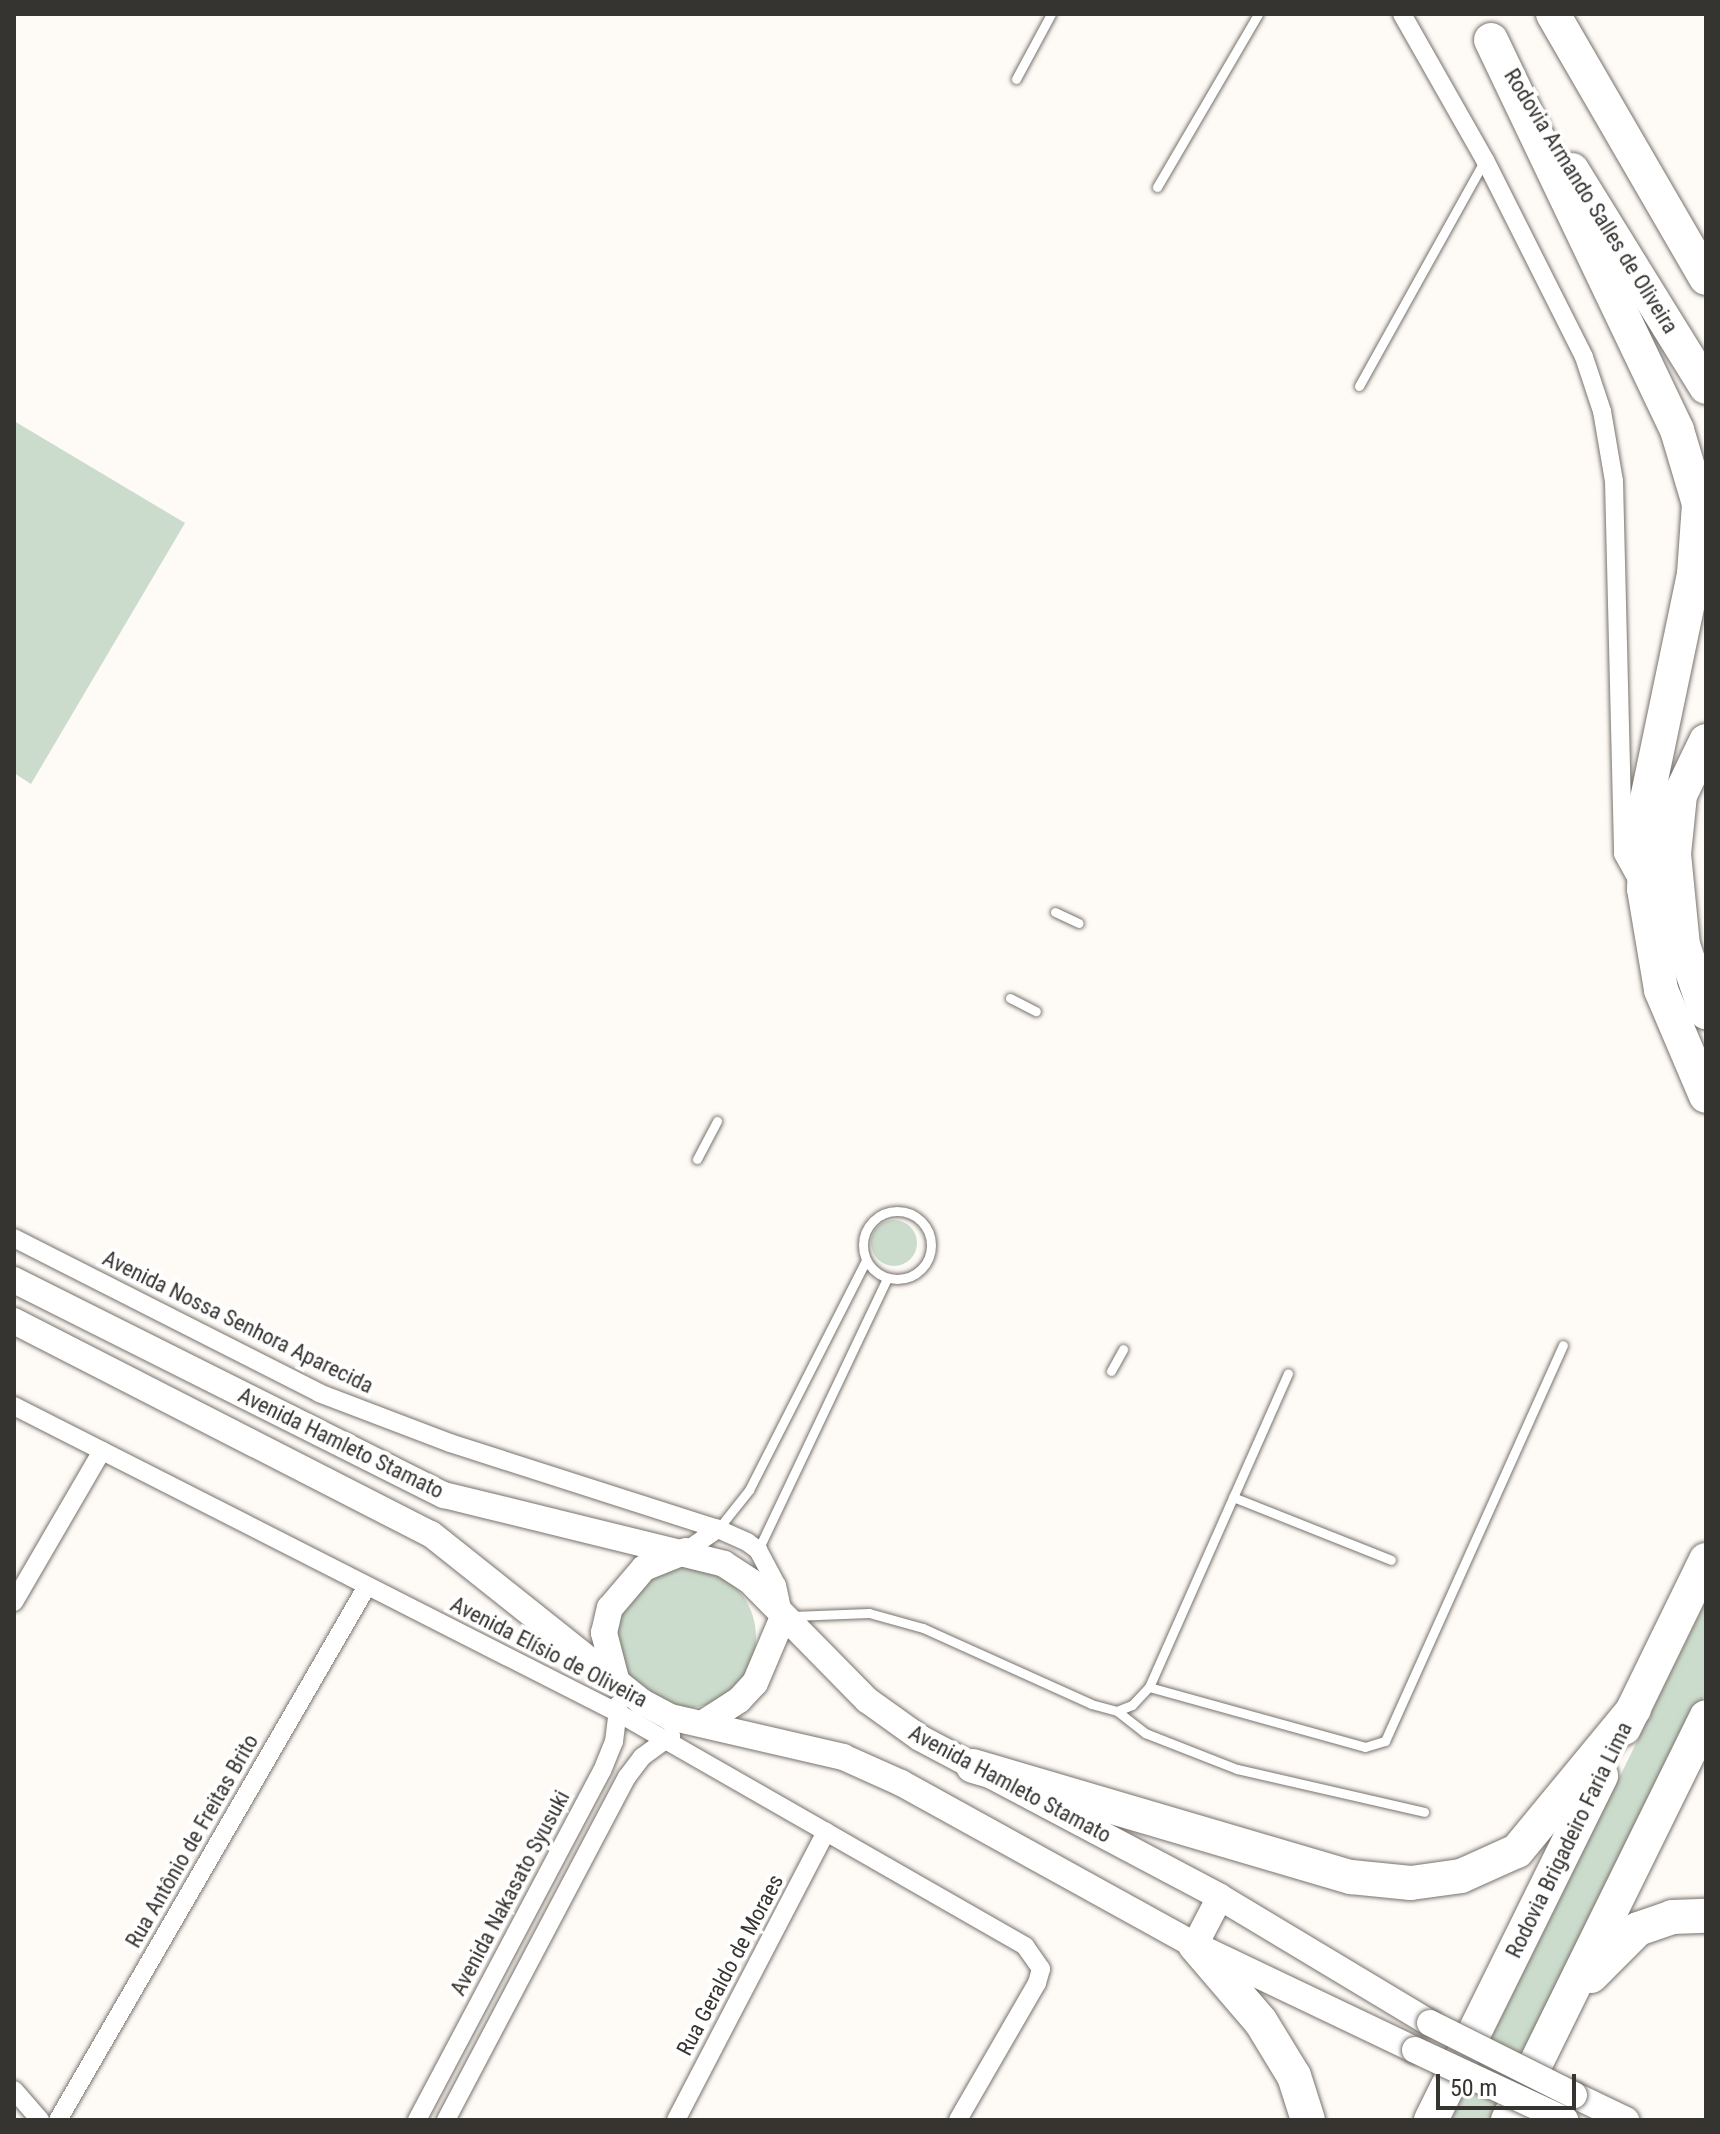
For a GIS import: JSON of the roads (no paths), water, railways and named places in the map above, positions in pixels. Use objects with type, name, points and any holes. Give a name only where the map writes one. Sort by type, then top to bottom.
[{"type":"highway","points":[[1553,14],[1706,233]]},
{"type":"highway","points":[[1553,14],[1706,278]]},
{"type":"highway","points":[[1484,27],[1677,430],[1699,504],[1694,574],[1647,799],[1644,889],[1661,990],[1706,1096]]},
{"type":"highway","name":"Rodovia Armando Salles de Oliveira","points":[[1484,27],[1706,387]]},
{"type":"highway","points":[[1706,741],[1680,795],[1674,854],[1683,945],[1706,1012]]},
{"type":"highway","name":"Rodovia Brigadeiro Faria Lima","points":[[1431,2120],[1706,1560]]},
{"type":"highway","points":[[973,1766],[1351,1877],[1411,1883],[1461,1876],[1517,1851],[1634,1709]]},
{"type":"highway","points":[[1510,2118],[1706,1717]]},
{"type":"highway","points":[[1678,1776],[1706,1728]]},
{"type":"highway","points":[[1563,2011],[1611,1952],[1638,1929],[1672,1917],[1706,1916]]},
{"type":"highway","points":[[1195,1945],[1261,2022],[1294,2076],[1308,2120]]},
{"type":"main road","name":"Avenida Hamleto Stamato","points":[[14,1280],[444,1495],[686,1551],[724,1564],[750,1581],[867,1700],[920,1738],[1220,1897],[1430,2023],[1626,2120]]},
{"type":"main road","name":"Avenida Hamleto Stamato","points":[[14,1321],[431,1534],[617,1681],[670,1717],[843,1757],[901,1783],[1195,1945],[1565,2120]]},
{"type":"main road","points":[[617,1681],[605,1646],[610,1608],[644,1568],[686,1551]]},
{"type":"main road","points":[[702,1724],[739,1700],[755,1683],[783,1617]]},
{"type":"main road","points":[[1195,1945],[1220,1897]]},
{"type":"street","points":[[1402,14],[1485,160],[1584,357],[1602,411],[1614,481],[1623,854],[1634,880],[1644,889]]},
{"type":"street","name":"Avenida Nossa Senhora Aparecida","points":[[14,1238],[319,1393],[450,1443],[718,1529],[758,1550]]},
{"type":"street","name":"Avenida Elísio de Oliveira","points":[[14,1406],[620,1714],[1025,1946],[1041,1969],[958,2120]]},
{"type":"street","points":[[14,1602],[102,1451]]},
{"type":"street","points":[[686,1551],[718,1529]]},
{"type":"street","points":[[758,1550],[777,1585],[783,1617]]},
{"type":"street","name":"Rua Antônio de Freitas Brito","points":[[58,2120],[367,1586]]},
{"type":"street","name":"Avenida Nakasato Syusuki","points":[[417,2120],[602,1771],[620,1714],[617,1681]]},
{"type":"street","points":[[446,2120],[627,1777],[663,1739],[702,1724]]},
{"type":"street","name":"Rua Geraldo de Moraes","points":[[676,2120],[826,1832]]},
{"type":"street","points":[[523,1920],[546,1931]]},
{"type":"street","points":[[14,2090],[40,2120]]},
{"type":"lane","points":[[1016,79],[1051,14]]},
{"type":"lane","points":[[1157,187],[1258,14]]},
{"type":"lane","points":[[1359,386],[1485,160]]},
{"type":"lane","points":[[1055,912],[1079,923]]},
{"type":"lane","points":[[1010,998],[1036,1011]]},
{"type":"lane","points":[[697,1159],[717,1121]]},
{"type":"lane","points":[[718,1529],[749,1490],[866,1260],[863,1241],[873,1221],[889,1212],[916,1217],[930,1238],[927,1261],[908,1278],[887,1278],[866,1260]]},
{"type":"lane","points":[[758,1550],[887,1278]]},
{"type":"lane","points":[[1149,1687],[1365,1747],[1385,1741],[1563,1345]]},
{"type":"lane","points":[[1111,1371],[1123,1349]]},
{"type":"lane","points":[[1117,1711],[1132,1705],[1149,1687],[1288,1373]]},
{"type":"lane","points":[[1233,1497],[1391,1560]]},
{"type":"lane","points":[[783,1617],[869,1613],[923,1628],[1117,1711],[1145,1733],[1237,1769],[1424,1812]]}]
